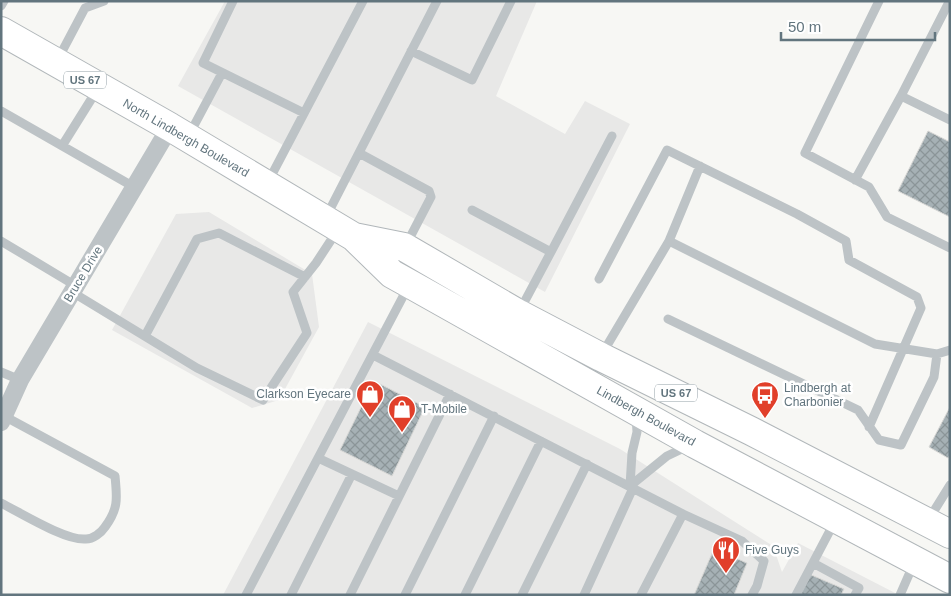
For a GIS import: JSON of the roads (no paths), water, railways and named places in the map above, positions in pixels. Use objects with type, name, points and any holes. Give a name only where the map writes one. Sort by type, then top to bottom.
[{"type":"main road","name":"North Lindbergh Boulevard","points":[[1,31],[266,185]]},
{"type":"main road","name":"Lindbergh Boulevard","points":[[266,185],[339,228],[392,274],[695,444],[950,579]]},
{"type":"main road","name":"Lindbergh Boulevard","points":[[339,228],[404,247],[519,314],[938,528]]},
{"type":"main road","points":[[920,563],[949,595]]},
{"type":"street","name":"Bruce Drive","points":[[3,420],[20,380],[134,187],[179,133]]},
{"type":"lane","points":[[1,6],[4,1]]},
{"type":"lane","points":[[233,1],[202,64],[304,113]]},
{"type":"lane","points":[[266,185],[363,1]]},
{"type":"lane","points":[[1,241],[145,336],[188,362],[263,400],[307,333],[293,292],[339,228],[359,153],[436,1]]},
{"type":"lane","points":[[411,51],[472,80],[511,1]]},
{"type":"lane","points":[[879,1],[805,153],[868,187],[887,217],[950,248]]},
{"type":"lane","points":[[56,63],[85,8],[100,2]]},
{"type":"lane","points":[[855,180],[901,96],[947,3]]},
{"type":"lane","points":[[179,133],[222,73]]},
{"type":"lane","points":[[62,146],[99,87]]},
{"type":"lane","points":[[901,96],[950,120]]},
{"type":"lane","points":[[1,111],[134,187]]},
{"type":"lane","points":[[519,314],[612,136]]},
{"type":"lane","points":[[599,279],[667,150],[797,214],[846,241],[849,260],[917,298],[921,308],[869,427]]},
{"type":"lane","points":[[359,153],[428,191],[430,197],[404,247]]},
{"type":"lane","points":[[601,357],[669,241],[700,166]]},
{"type":"lane","points":[[472,210],[550,252]]},
{"type":"lane","points":[[145,336],[197,240],[218,233],[305,277]]},
{"type":"lane","points":[[669,241],[875,344],[937,354],[950,350]]},
{"type":"lane","points":[[246,595],[410,284]]},
{"type":"lane","points":[[668,319],[858,410],[879,440],[901,444],[934,377],[937,354]]},
{"type":"lane","points":[[373,355],[683,514],[742,541],[764,561],[757,586],[752,595]]},
{"type":"lane","points":[[1,372],[20,380]]},
{"type":"lane","points":[[350,595],[450,394]]},
{"type":"lane","points":[[584,595],[632,487],[632,453],[637,432],[635,411]]},
{"type":"lane","points":[[405,595],[494,416]]},
{"type":"lane","points":[[1,503],[71,538],[88,540],[101,532],[113,516],[118,501],[115,476],[3,420]]},
{"type":"lane","points":[[465,595],[541,441]]},
{"type":"lane","points":[[632,487],[667,456],[695,444]]},
{"type":"lane","points":[[318,458],[399,496]]},
{"type":"lane","points":[[522,595],[587,464]]},
{"type":"lane","points":[[291,595],[352,474]]},
{"type":"lane","points":[[938,528],[950,485]]},
{"type":"lane","points":[[641,595],[683,514]]},
{"type":"lane","points":[[796,595],[836,519]]},
{"type":"lane","points":[[813,563],[859,588],[855,595]]},
{"type":"lane","points":[[900,595],[920,563]]},
{"type":"place","name":"Clarkson Eyecare","points":[[370,418]]},
{"type":"place","name":"Lindbergh at Charbonier","points":[[765,419]]},
{"type":"place","name":"T-Mobile","points":[[402,433]]},
{"type":"place","name":"Five Guys","points":[[726,574]]}]
